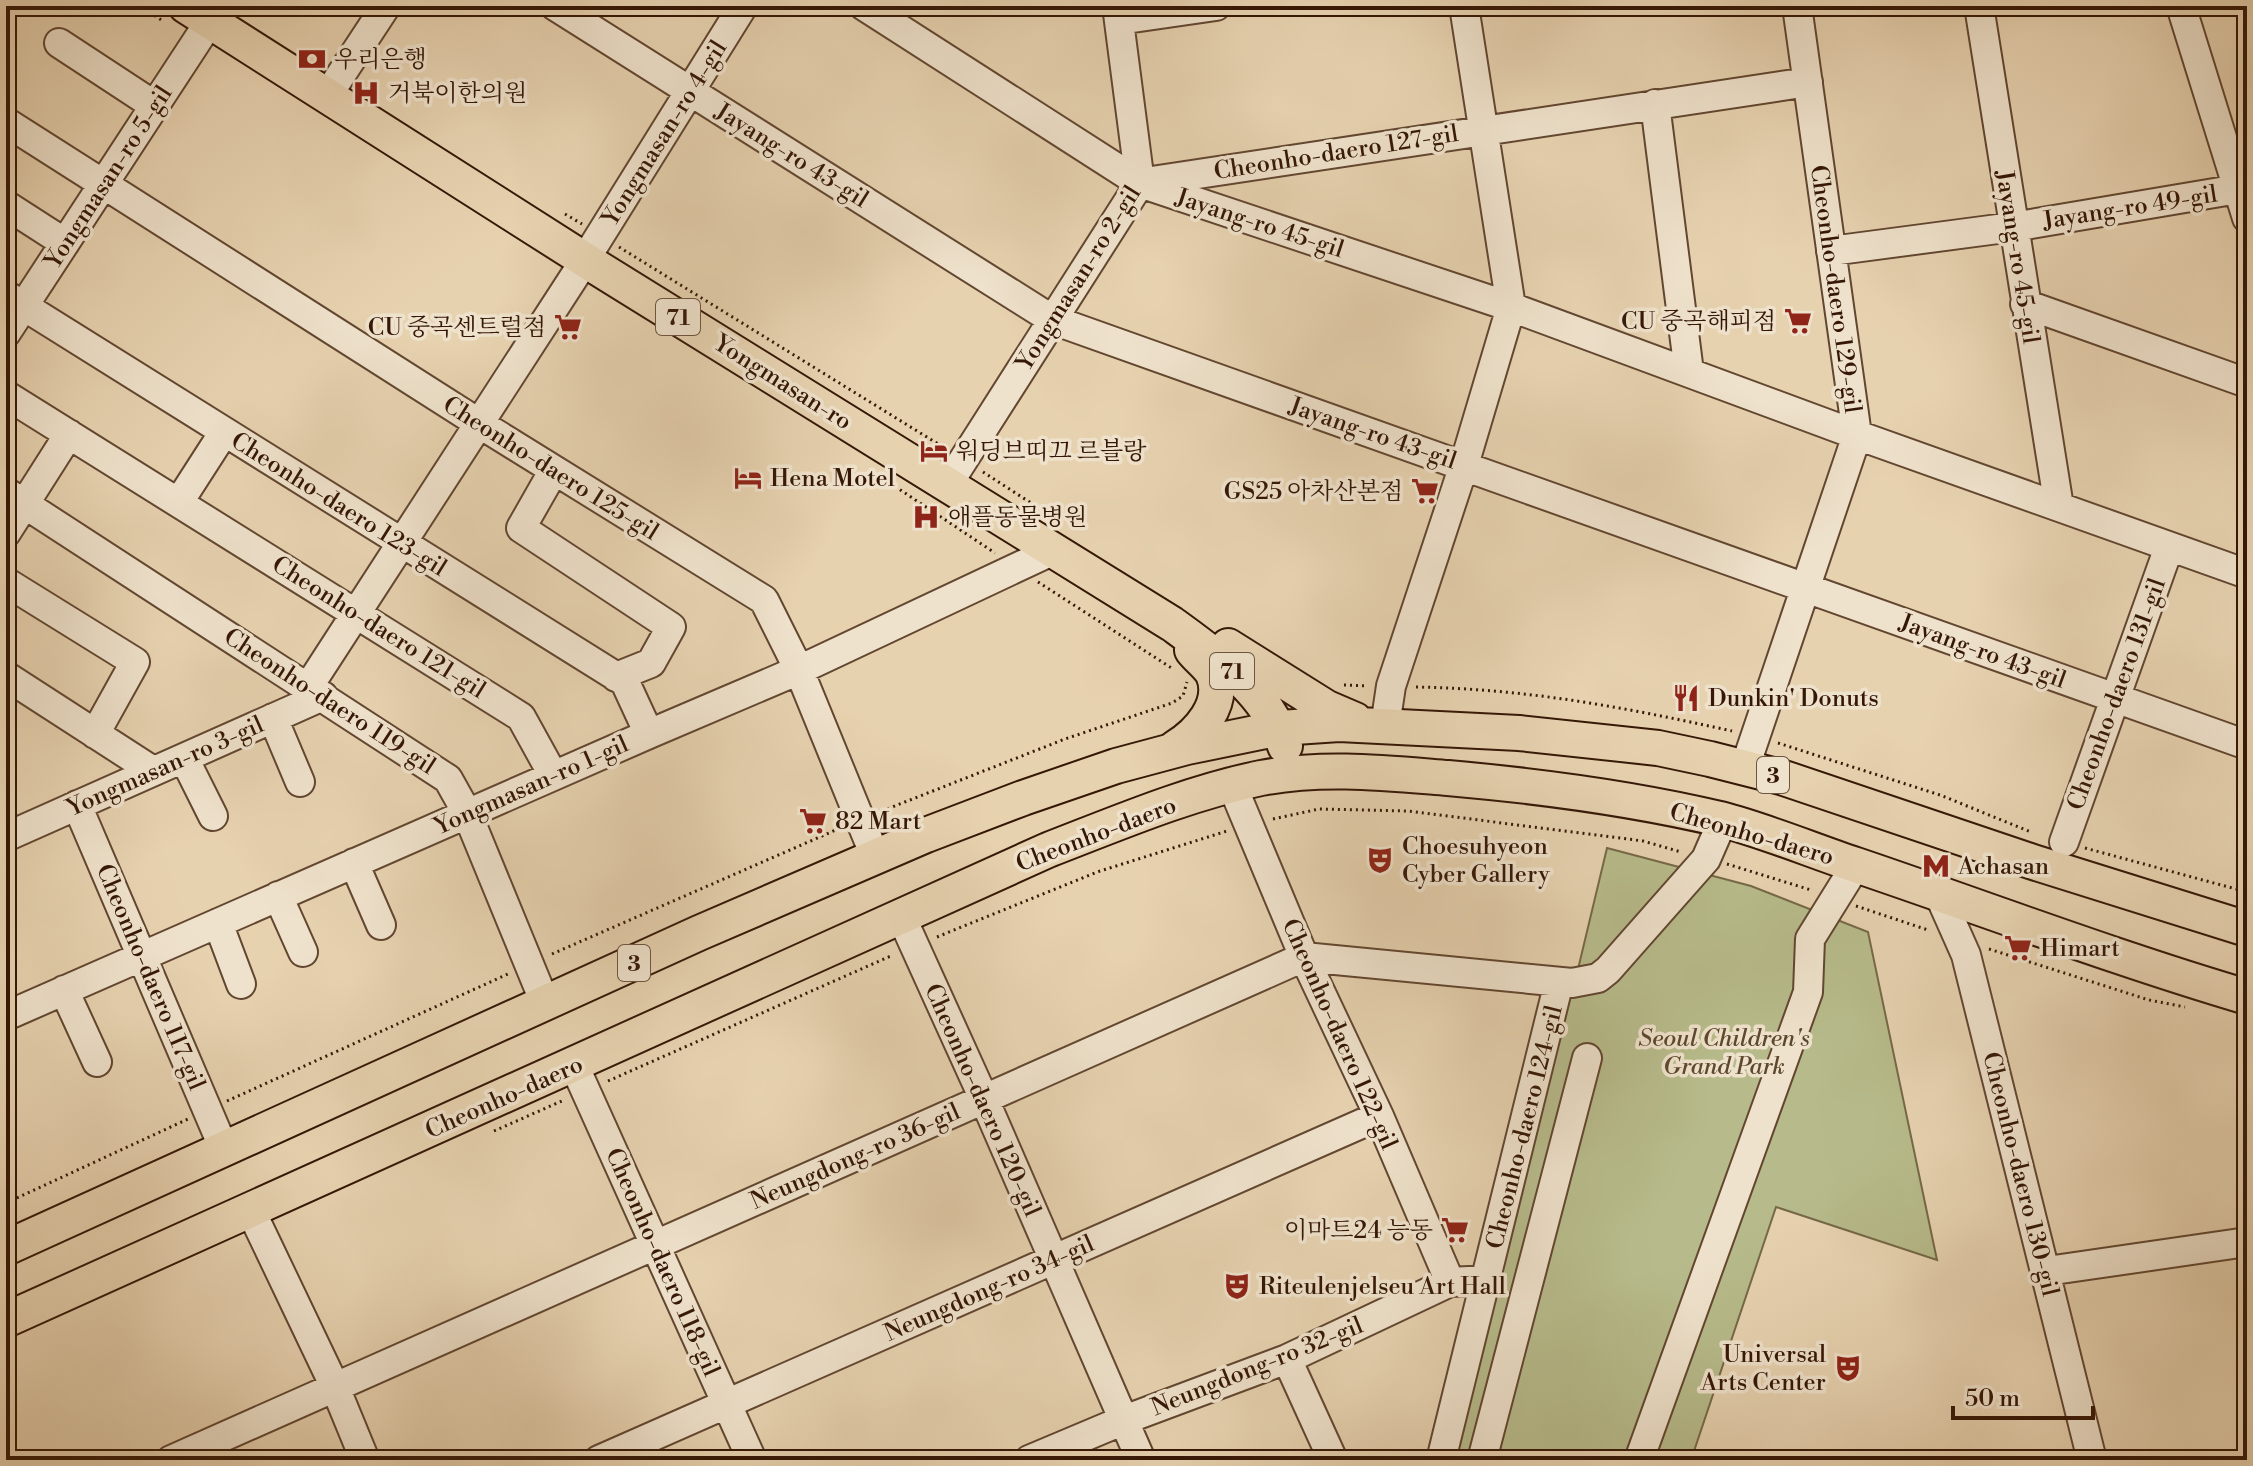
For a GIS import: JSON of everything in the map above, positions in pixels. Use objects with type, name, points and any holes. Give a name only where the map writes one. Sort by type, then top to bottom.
[{"type":"main road","name":"Yongmasan-ro","points":[[198,14],[585,260],[1172,624],[1230,669],[1257,697],[1280,728],[1294,773]]},
{"type":"main road","points":[[1172,624],[1220,641],[1327,708],[1376,725]]},
{"type":"main road","points":[[1170,751],[1198,730],[1217,693],[1211,671],[1172,624]]},
{"type":"main road","name":"3","points":[[6,1248],[875,856],[1023,798],[1170,751],[1280,728],[1376,725],[1519,733],[1658,748],[1745,767],[2247,929]]},
{"type":"main road","name":"Cheonho-daero","points":[[6,1320],[251,1211],[580,1078],[908,931],[1062,845],[1202,794],[1294,773],[1371,772],[1479,781],[1633,802],[1723,820],[2247,997]]},
{"type":"street","points":[[327,96],[386,6]]},
{"type":"street","name":"Jayang-ro 43-gil","points":[[555,6],[1053,320],[2247,745]]},
{"type":"street","name":"Yongmasan-ro 4-gil","points":[[585,260],[743,6]]},
{"type":"street","name":"Jayang-ro 45-gil","points":[[864,6],[1140,183],[1511,307],[2247,574]]},
{"type":"street","points":[[1118,13],[1216,6]]},
{"type":"street","name":"Cheonho-daero 127-gil","points":[[1376,725],[1464,465],[1511,307],[1464,6]]},
{"type":"street","name":"Cheonho-daero 129-gil","points":[[1745,767],[1857,435],[1797,6]]},
{"type":"street","name":"Jayang-ro 45-gil","points":[[1979,6],[2059,507]]},
{"type":"street","points":[[2181,6],[2247,218]]},
{"type":"street","name":"Yongmasan-ro 2-gil","points":[[948,484],[1140,183],[1118,13]]},
{"type":"street","name":"Yongmasan-ro 5-gil","points":[[6,333],[15,300],[65,243],[155,106],[198,14]]},
{"type":"street","points":[[59,43],[155,106]]},
{"type":"street","points":[[1689,372],[1655,104],[1808,82]]},
{"type":"street","name":"Cheonho-daero 127-gil","points":[[1140,183],[1655,104]]},
{"type":"street","name":"Cheonho-daero 125-gil","points":[[6,122],[480,424],[764,600],[799,670],[875,856]]},
{"type":"street","name":"Jayang-ro 49-gil","points":[[1831,251],[2013,227],[2238,189]]},
{"type":"street","points":[[6,205],[65,243]]},
{"type":"street","points":[[316,691],[357,613],[585,260]]},
{"type":"street","name":"Cheonho-daero 123-gil","points":[[15,300],[625,682],[649,734]]},
{"type":"street","points":[[2025,304],[2247,383]]},
{"type":"street","name":"Cheonho-daero 121-gil","points":[[6,395],[521,717],[553,775]]},
{"type":"street","points":[[179,502],[224,432]]},
{"type":"street","points":[[6,533],[15,498],[69,434]]},
{"type":"street","points":[[554,470],[521,528],[671,627],[651,663],[616,677]]},
{"type":"street","name":"Cheonho-daero 119-gil","points":[[15,498],[448,779],[467,813],[545,1003]]},
{"type":"street","name":"Cheonho-daero 131-gil","points":[[2064,842],[2169,547]]},
{"type":"street","name":"Yongmasan-ro 1-gil","points":[[6,1016],[799,670],[1054,550]]},
{"type":"street","points":[[6,582],[135,662],[95,734]]},
{"type":"street","points":[[6,676],[153,771]]},
{"type":"street","name":"Yongmasan-ro 3-gil","points":[[6,837],[273,718],[316,691]]},
{"type":"street","points":[[273,718],[300,782]]},
{"type":"street","points":[[184,758],[213,816]]},
{"type":"street","name":"Cheonho-daero 122-gil","points":[[1232,785],[1304,957],[1379,1116],[1450,1282]]},
{"type":"street","name":"Cheonho-daero 117-gil","points":[[77,805],[224,1149]]},
{"type":"street","name":"Cheonho-daero 124-gil","points":[[1441,1460],[1559,982],[1586,982],[1608,970],[1706,859],[1723,820]]},
{"type":"street","points":[[354,863],[381,925]]},
{"type":"street","points":[[1639,1460],[1808,992],[1810,939],[1856,865]]},
{"type":"street","name":"Cheonho-daero 130-gil","points":[[1938,892],[1966,955],[2092,1460]]},
{"type":"street","points":[[278,896],[303,952]]},
{"type":"street","points":[[218,923],[241,984]]},
{"type":"street","name":"Cheonho-daero 120-gil","points":[[908,931],[1141,1460]]},
{"type":"street","name":"Neungdong-ro 36-gil","points":[[171,1460],[1304,957],[1559,982]]},
{"type":"street","points":[[64,990],[97,1062]]},
{"type":"street","points":[[1482,1460],[1587,1058]]},
{"type":"street","name":"Cheonho-daero 118-gil","points":[[580,1078],[752,1460]]},
{"type":"street","name":"Neungdong-ro 34-gil","points":[[599,1460],[1379,1116]]},
{"type":"street","points":[[251,1211],[335,1387],[365,1460]]},
{"type":"street","points":[[2047,1271],[2247,1242]]},
{"type":"street","name":"Neungdong-ro 32-gil","points":[[1029,1460],[1124,1420],[1287,1359],[1450,1282],[1487,1280]]},
{"type":"street","points":[[1287,1359],[1333,1460]]},
{"type":"path","points":[[6,1203],[529,964],[860,819],[1065,739],[1172,703],[1183,696],[1187,682]]},
{"type":"path","name":"Cheonho-daero","points":[[491,1132],[580,1078],[908,931],[1249,824],[1319,809],[1408,811],[1643,841],[1751,870],[2043,968],[2149,1000],[2190,1008]]},
{"type":"green space","name":"Seoul Children's Grand Park","points":[[1607,848],[1751,886],[1868,932],[1937,1260],[1776,1207],[1691,1460],[1447,1460],[1564,989],[1573,990]]},
{"type":"place","name":"우리은행","points":[[312,59]]},
{"type":"place","name":"거북이한의원","points":[[366,93]]},
{"type":"place","name":"CU 중곡해피점","points":[[1798,321]]},
{"type":"place","name":"CU 중곡센트럴점","points":[[568,327]]},
{"type":"place","name":"워딩브띠끄 르블랑","points":[[934,451]]},
{"type":"place","name":"Hena Motel","points":[[748,478]]},
{"type":"place","name":"GS25 아차산본점","points":[[1425,491]]},
{"type":"place","name":"애플동물병원","points":[[926,517]]},
{"type":"place","name":"Dunkin' Donuts","points":[[1686,698]]},
{"type":"place","name":"82 Mart","points":[[813,821]]},
{"type":"place","name":"Choesuhyeon Cyber Gallery","points":[[1380,860]]},
{"type":"place","name":"Achasan","points":[[1936,866]]},
{"type":"place","name":"Himart","points":[[2018,948]]},
{"type":"place","name":"이마트24 능동","points":[[1455,1230]]},
{"type":"place","name":"Riteulenjelseu Art Hall","points":[[1237,1286]]},
{"type":"place","name":"Universal Arts Center","points":[[1848,1368]]}]
